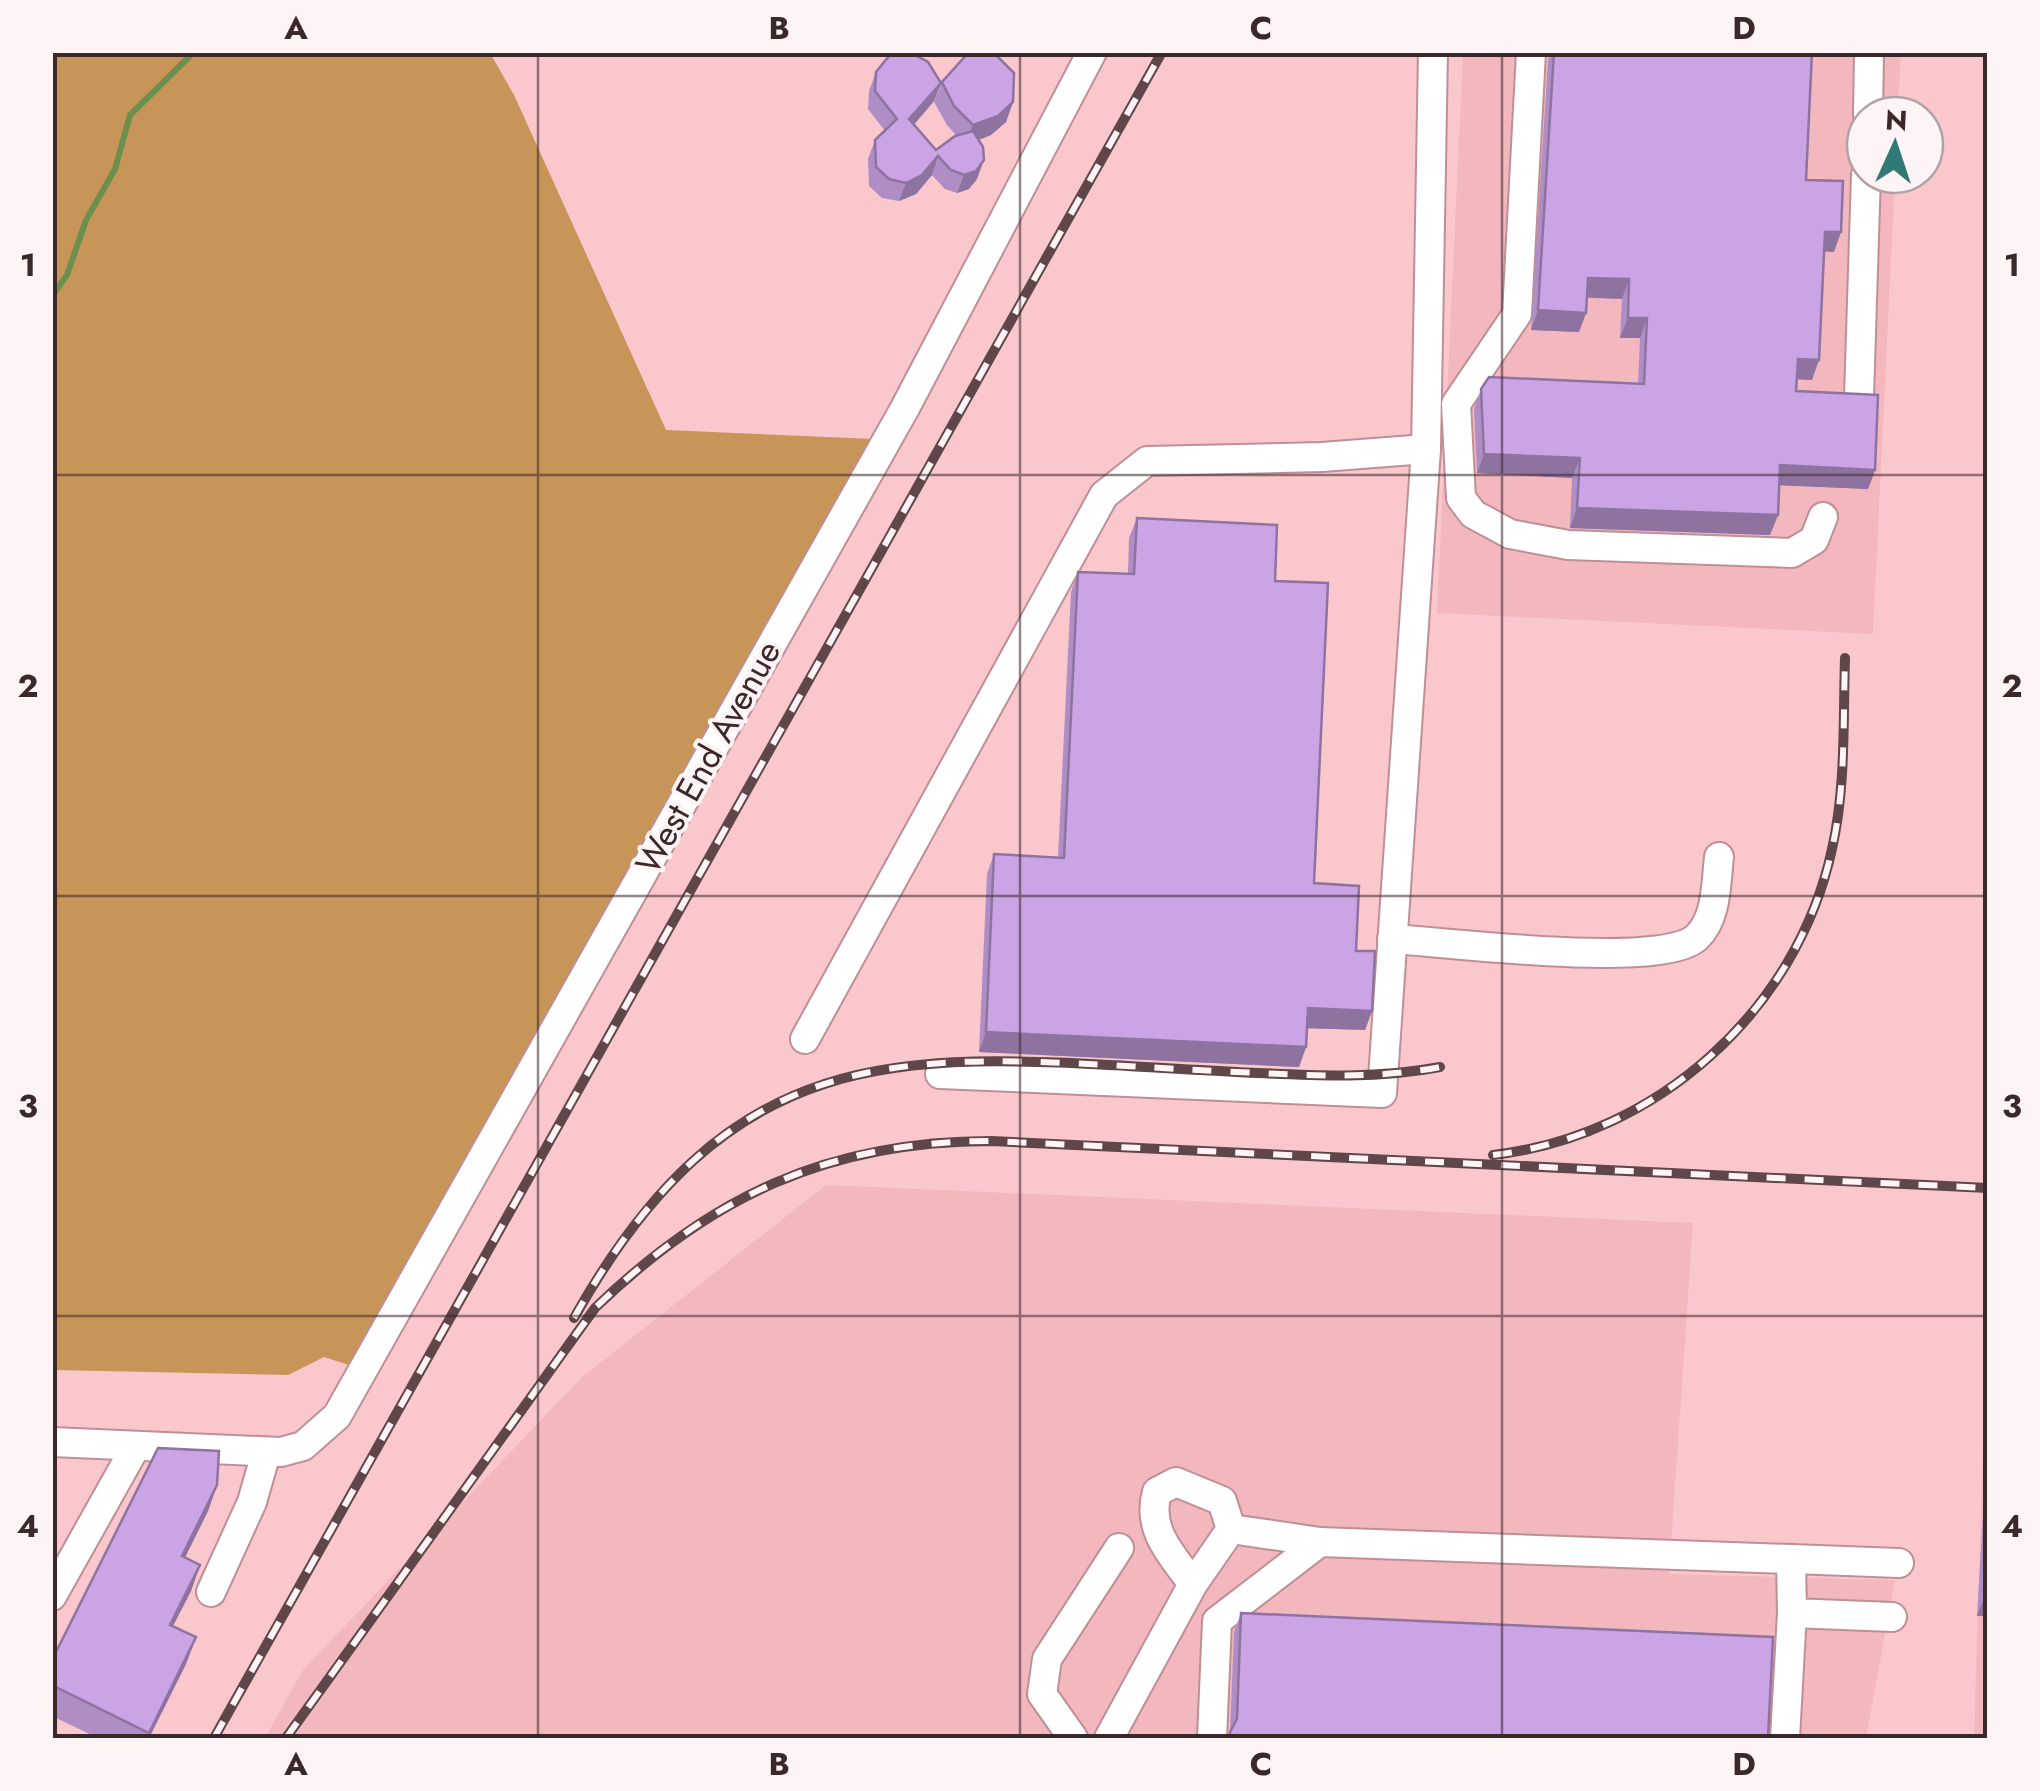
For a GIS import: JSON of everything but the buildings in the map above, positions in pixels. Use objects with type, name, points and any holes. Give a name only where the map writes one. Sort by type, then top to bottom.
[{"type":"street","name":"West End Avenue","points":[[266,1452],[302,1446],[337,1416],[905,408],[1092,52]]},
{"type":"street","points":[[940,1074],[1382,1093],[1426,449],[1433,52]]},
{"type":"street","points":[[1531,52],[1517,314],[1456,404],[1461,498],[1473,514],[1510,534],[1568,545],[1792,553],[1814,540],[1823,517]]},
{"type":"street","points":[[1868,95],[1869,52]]},
{"type":"street","points":[[1859,398],[1865,195]]},
{"type":"street","points":[[805,1039],[1104,495],[1147,461],[1322,457],[1426,449]]},
{"type":"street","points":[[1392,938],[1580,952],[1678,948],[1694,941],[1705,928],[1714,903],[1718,857]]},
{"type":"street","points":[[52,1442],[266,1452],[252,1502],[211,1592]]},
{"type":"street","points":[[52,1596],[136,1446]]},
{"type":"street","points":[[1193,1584],[1157,1535],[1152,1508],[1157,1492],[1176,1482],[1199,1488],[1222,1501],[1232,1528]]},
{"type":"street","points":[[1232,1528],[1320,1542],[1899,1563]]},
{"type":"street","points":[[1109,1738],[1193,1584],[1232,1528]]},
{"type":"street","points":[[1212,1738],[1217,1621],[1320,1542]]},
{"type":"street","points":[[1073,1738],[1042,1694],[1047,1659],[1119,1548]]},
{"type":"street","points":[[1784,1738],[1792,1560]]},
{"type":"street","points":[[1792,1613],[1892,1617]]},
{"type":"shaded area","points":[[53,53],[490,53],[514,95],[666,430],[874,439],[352,1366],[324,1357],[288,1375],[53,1370]]},
{"type":"shaded area","points":[[1463,53],[1901,53],[1899,95],[1845,95],[1845,195],[1894,195],[1873,634],[1437,613]]},
{"type":"shaded area","points":[[826,1185],[1693,1223],[1669,1574],[1895,1580],[1866,1738],[265,1738],[303,1670],[581,1378]]},
{"type":"shaded area","points":[[1987,1316],[1988,1738],[1974,1738]]},
{"type":"waterway","points":[[52,296],[67,275],[86,220],[115,169],[130,115],[194,52]]},
{"type":"railway","points":[[214,1738],[1162,52]]},
{"type":"railway","points":[[1493,1155],[1553,1143],[1610,1122],[1663,1093],[1711,1056],[1753,1012],[1787,962],[1814,908],[1832,849],[1842,778],[1845,658]]},
{"type":"railway","points":[[574,1318],[639,1219],[707,1149],[778,1102],[855,1075],[938,1063],[1028,1062],[1338,1076],[1440,1067]]},
{"type":"railway","points":[[286,1738],[595,1308],[683,1235],[729,1206],[776,1182],[825,1164],[877,1151],[991,1141],[1988,1188]]}]
